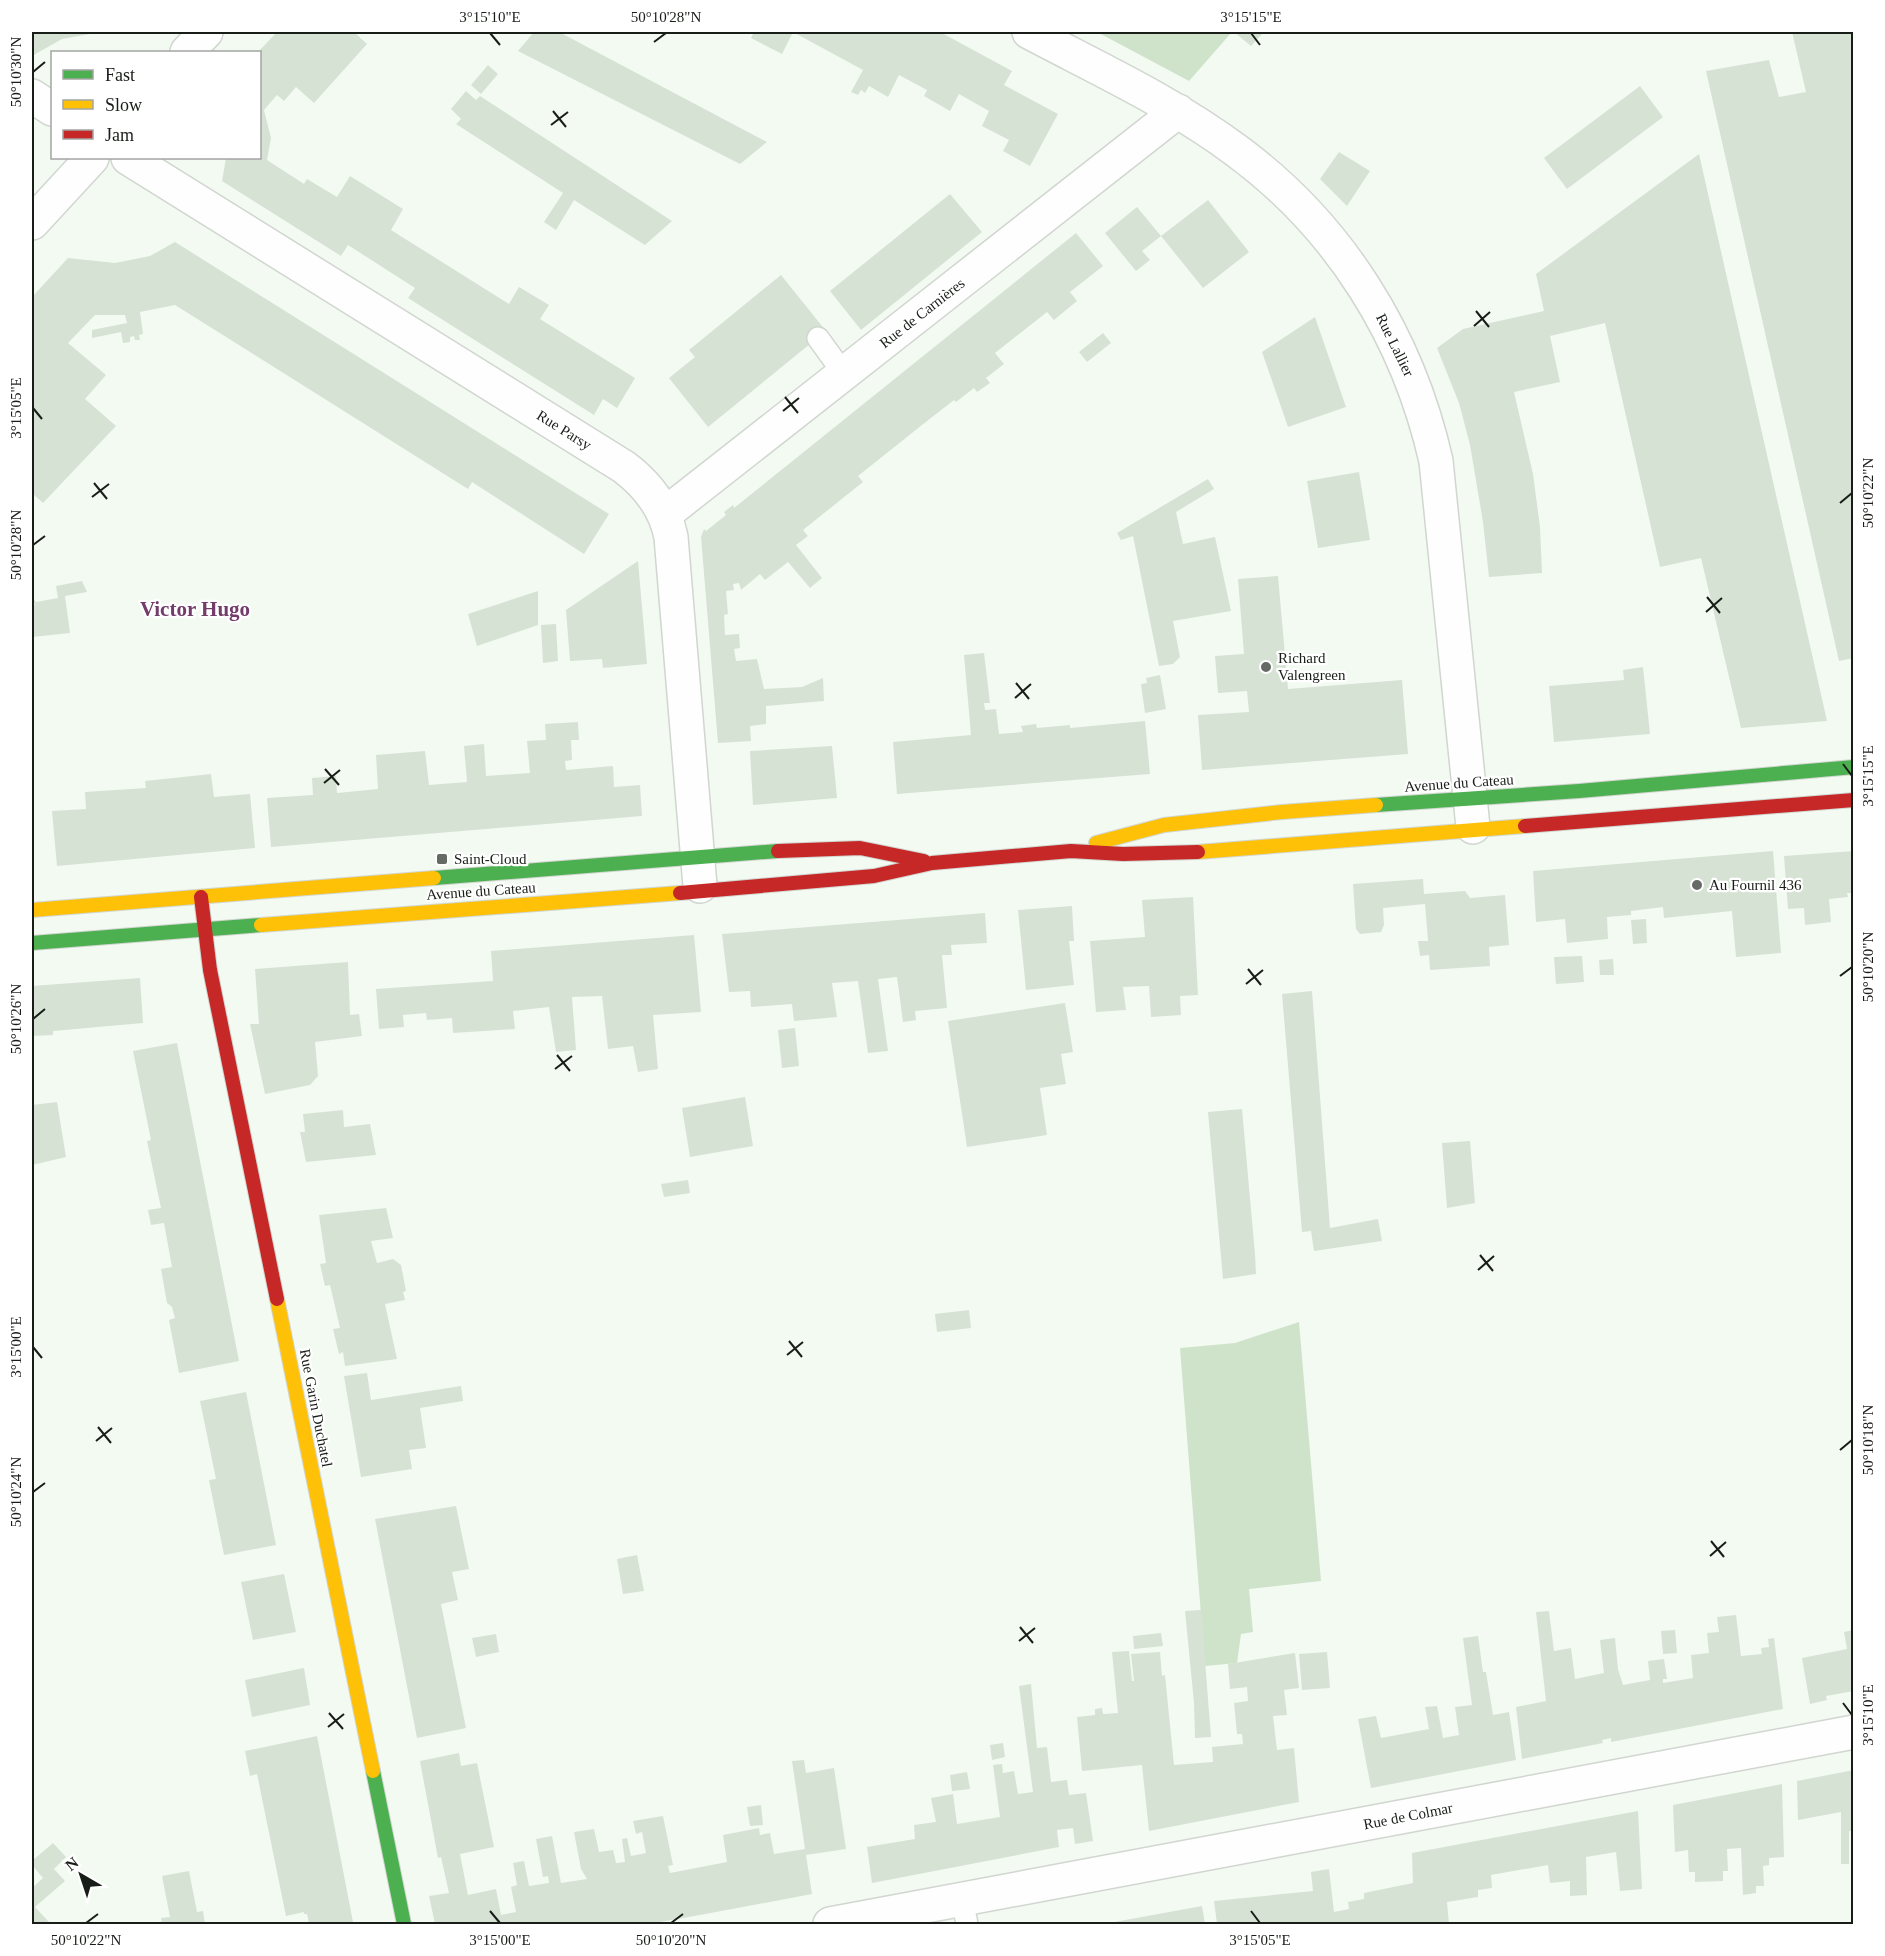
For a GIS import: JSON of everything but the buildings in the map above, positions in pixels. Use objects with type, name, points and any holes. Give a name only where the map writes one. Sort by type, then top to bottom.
[{"type":"main road","name":"Avenue du Cateau","points":[[32,943],[874,876],[932,863],[1071,851],[1123,854],[1197,852],[1472,814],[1591,790],[1854,768]]},
{"type":"main road","name":"Avenue du Cateau","points":[[1071,851],[1164,825],[1282,812],[1472,814],[1854,800]]},
{"type":"main road","name":"Avenue du Cateau","points":[[32,910],[838,847],[880,851],[932,863]]},
{"type":"main road","name":"Rue Garin Duchatel","points":[[201,897],[208,961],[404,1924]]},
{"type":"street","points":[[188,51],[206,32]]},
{"type":"street","name":"Rue Lallier","points":[[1029,32],[1178,111],[1238,152],[1290,197],[1316,224],[1341,254],[1383,316],[1412,380],[1436,461],[1472,814]]},
{"type":"street","points":[[32,96],[51,108]]},
{"type":"street","name":"Rue de Carnières","points":[[665,514],[1178,111]]},
{"type":"street","points":[[32,223],[91,159]]},
{"type":"street","name":"Rue Parsy","points":[[130,159],[624,467],[648,488],[665,514],[671,537],[701,891]]},
{"type":"street","name":"Rue de Colmar","points":[[830,1924],[965,1912],[1854,1732]]},
{"type":"lane","points":[[818,338],[844,374]]},
{"type":"green space","points":[[1097,32],[1232,32],[1189,81]]},
{"type":"green space","points":[[1299,1322],[1321,1581],[1249,1589],[1253,1632],[1241,1634],[1237,1663],[1205,1666],[1180,1348],[1235,1343]]},
{"type":"traffic: fast","points":[[1376,805],[1579,791],[1854,767]]},
{"type":"traffic: fast","points":[[434,878],[778,851]]},
{"type":"traffic: fast","points":[[32,943],[261,925]]},
{"type":"traffic: fast","points":[[373,1771],[404,1924]]},
{"type":"traffic: slow","points":[[1096,843],[1164,825],[1282,812],[1376,805]]},
{"type":"traffic: slow","points":[[1198,852],[1525,826]]},
{"type":"traffic: slow","points":[[32,910],[434,878]]},
{"type":"traffic: slow","points":[[261,925],[680,893]]},
{"type":"traffic: slow","points":[[277,1299],[373,1771]]},
{"type":"traffic: jam","points":[[1525,826],[1854,800]]},
{"type":"traffic: jam","points":[[778,851],[860,848],[924,861]]},
{"type":"traffic: jam","points":[[680,893],[874,876],[932,863],[1071,851],[1123,854],[1198,852]]},
{"type":"traffic: jam","points":[[201,897],[210,970],[277,1299]]},
{"type":"place","name":"Richard Valengreen","points":[[1266,667]]},
{"type":"place","name":"Saint-Cloud","points":[[442,859]]},
{"type":"place","name":"Au Fournil 436","points":[[1697,885]]},
{"type":"district","name":"Victor Hugo","points":[[195,609]]}]
